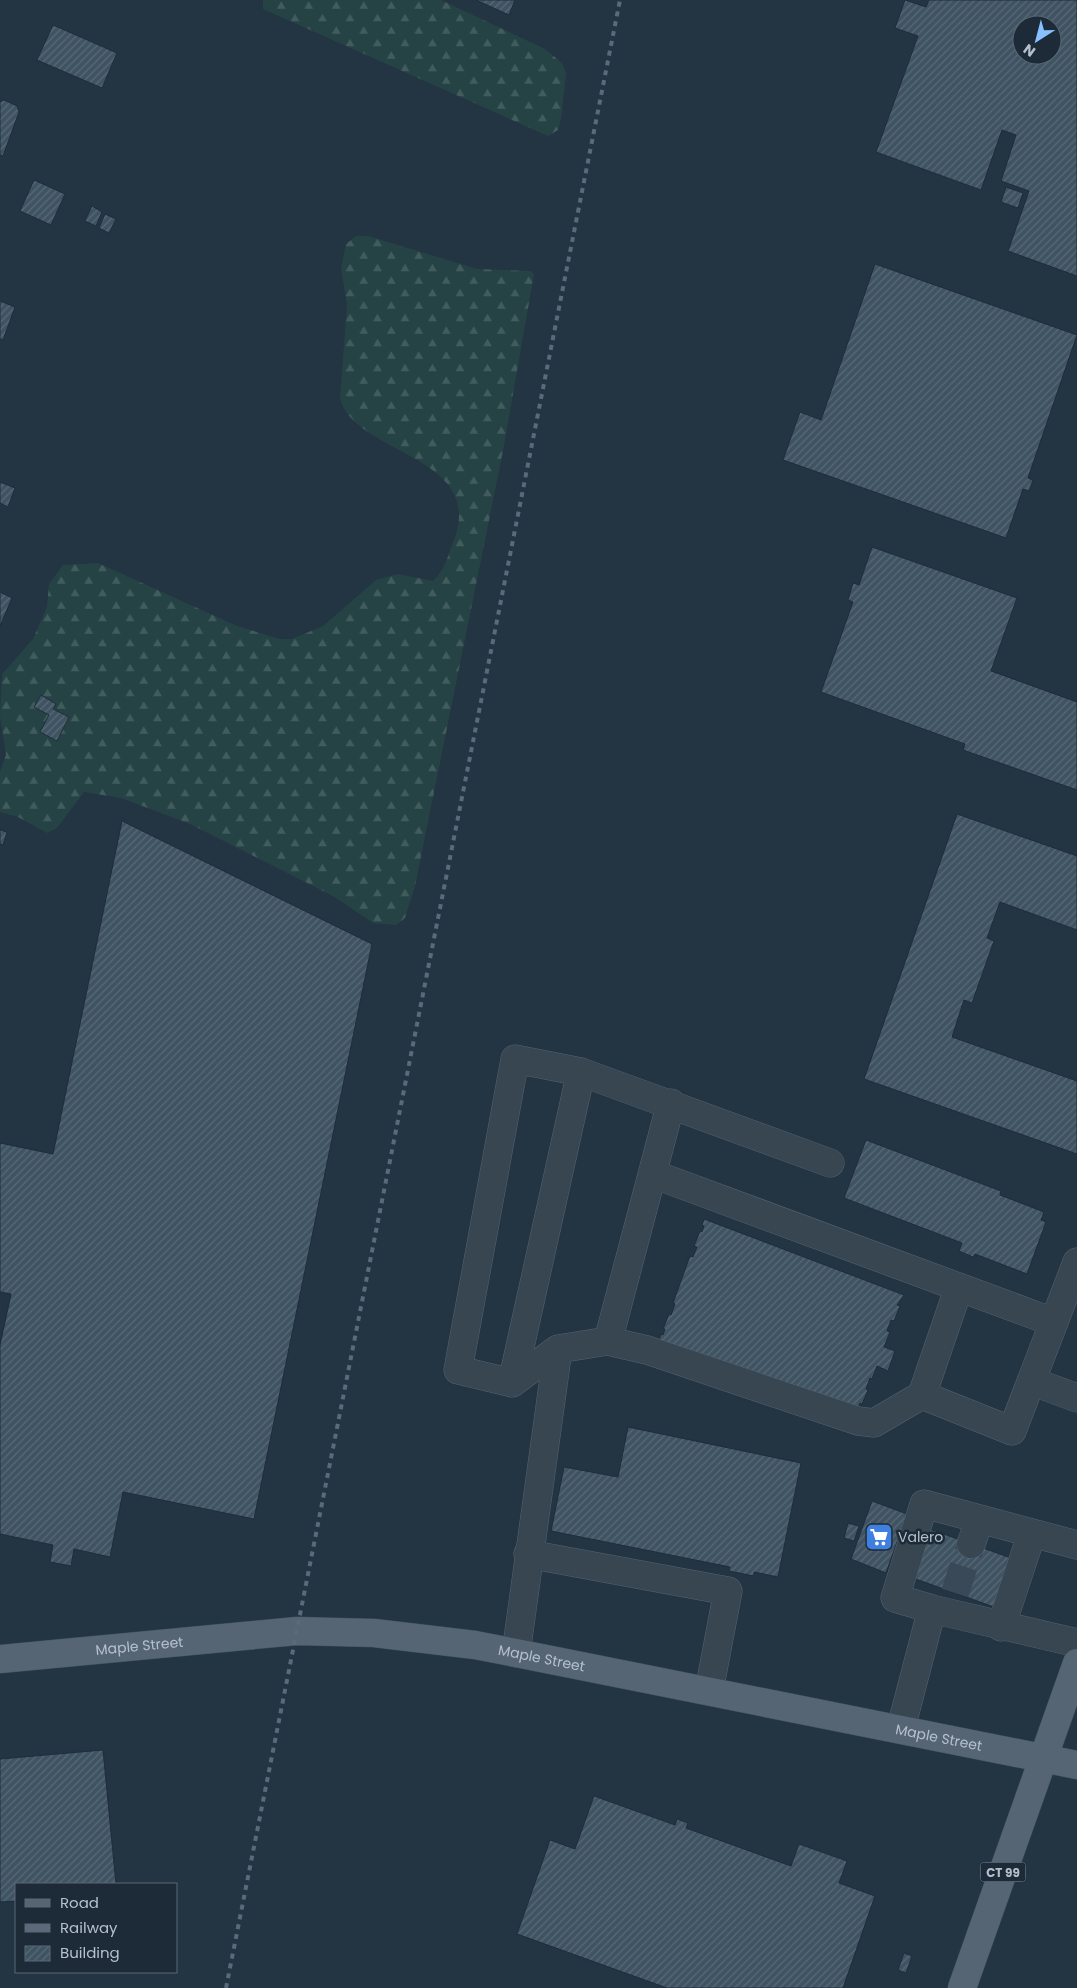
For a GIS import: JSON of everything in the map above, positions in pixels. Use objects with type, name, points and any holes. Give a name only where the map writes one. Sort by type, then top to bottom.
[{"type":"main road","name":"Maple Street","points":[[0,1659],[297,1631],[374,1633],[475,1645],[901,1728],[1077,1765]]},
{"type":"main road","name":"CT 99","points":[[962,1988],[1077,1663]]},
{"type":"lane","points":[[830,1163],[671,1103],[581,1072],[515,1059],[458,1370],[512,1382],[558,1349],[608,1341],[647,1350],[858,1422],[874,1423],[922,1396],[959,1287]]},
{"type":"lane","points":[[512,1382],[581,1072]]},
{"type":"lane","points":[[608,1341],[671,1103]]},
{"type":"lane","points":[[653,1174],[1053,1322]]},
{"type":"lane","points":[[922,1396],[1012,1431],[1077,1262]]},
{"type":"lane","points":[[516,1653],[528,1554],[558,1349]]},
{"type":"lane","points":[[1031,1380],[1077,1398]]},
{"type":"lane","points":[[1077,1545],[1032,1533],[975,1532],[924,1504],[895,1598],[945,1605],[1001,1627],[1077,1644]]},
{"type":"lane","points":[[1001,1627],[1032,1533]]},
{"type":"lane","points":[[528,1554],[728,1591],[709,1691]]},
{"type":"lane","points":[[901,1728],[945,1605]]},
{"type":"green space","points":[[263,0],[441,0],[545,49],[562,63],[566,73],[558,130],[548,136],[263,9]]},
{"type":"green space","points":[[356,236],[368,236],[477,269],[531,271],[534,274],[503,451],[415,886],[405,918],[396,925],[373,923],[333,896],[190,824],[121,798],[84,792],[57,828],[47,833],[18,817],[0,812],[0,771],[6,755],[0,716],[2,674],[33,639],[47,607],[49,584],[63,565],[98,563],[237,626],[280,639],[292,639],[323,626],[376,580],[398,574],[433,581],[440,572],[454,540],[459,512],[452,490],[436,473],[369,433],[351,418],[340,399],[347,305],[341,268],[346,244]]},
{"type":"building","points":[[476,0],[515,0],[509,15]]},
{"type":"building","points":[[905,0],[926,7],[929,0],[1077,0],[1077,276],[1008,251],[1029,191],[1001,181],[1016,135],[1002,130],[981,190],[876,152],[918,36],[895,28]]},
{"type":"building","points":[[53,25],[117,53],[102,88],[37,60]]},
{"type":"building","points":[[4,100],[17,106],[19,112],[3,156],[0,155],[0,102]]},
{"type":"building","points":[[34,180],[65,194],[51,225],[20,211]]},
{"type":"building","points":[[1006,187],[1023,193],[1018,208],[1001,202]]},
{"type":"building","points":[[92,206],[102,212],[96,226],[85,221]]},
{"type":"building","points":[[105,214],[116,219],[109,233],[99,228]]},
{"type":"building","points":[[875,264],[1077,335],[1028,478],[1033,480],[1029,491],[1023,489],[1006,538],[783,460],[800,412],[821,420]]},
{"type":"building","points":[[0,301],[15,307],[3,340],[0,339]]},
{"type":"building","points":[[0,482],[15,488],[8,507],[0,503]]},
{"type":"building","points":[[872,547],[1017,598],[991,671],[1077,702],[1077,790],[963,750],[965,744],[821,692],[853,602],[848,600],[853,583],[859,585]]},
{"type":"building","points":[[0,592],[12,598],[0,626]]},
{"type":"building","points":[[41,695],[56,704],[53,709],[69,717],[57,741],[40,732],[49,715],[34,707]]},
{"type":"building","points":[[957,814],[1077,856],[1077,930],[1000,902],[987,938],[994,941],[972,1003],[964,1000],[952,1037],[1077,1081],[1077,1154],[864,1079]]},
{"type":"building","points":[[122,821],[372,944],[254,1519],[123,1492],[110,1557],[74,1549],[71,1566],[50,1562],[53,1545],[0,1534],[0,1345],[11,1294],[0,1292],[0,1143],[53,1154]]},
{"type":"building","points":[[0,830],[7,832],[3,845],[0,844]]},
{"type":"building","points":[[866,1140],[1001,1191],[1000,1195],[1044,1212],[1041,1220],[1046,1222],[1027,1274],[975,1254],[973,1257],[959,1251],[962,1243],[844,1198]]},
{"type":"building","points":[[704,1219],[904,1295],[897,1305],[900,1306],[894,1321],[891,1320],[887,1331],[890,1332],[884,1347],[895,1351],[888,1371],[877,1366],[872,1379],[870,1378],[866,1389],[868,1390],[862,1404],[860,1403],[858,1408],[659,1340],[661,1334],[663,1335],[665,1329],[663,1329],[669,1314],[671,1315],[675,1304],[673,1303],[690,1256],[693,1257],[697,1247],[694,1246],[700,1231],[702,1232]]},
{"type":"building","points":[[628,1427],[801,1463],[778,1577],[754,1572],[754,1576],[729,1571],[730,1567],[551,1531],[564,1467],[618,1477]]},
{"type":"building","points":[[872,1501],[907,1514],[886,1573],[851,1559]]},
{"type":"building","points":[[848,1523],[859,1526],[854,1541],[844,1538]]},
{"type":"building","name":"Valero","points":[[927,1528],[1011,1558],[994,1607],[910,1577]]},
{"type":"building","points":[[103,1750],[116,1883],[15,1883],[15,1901],[0,1902],[0,1759]]},
{"type":"building","points":[[594,1796],[675,1825],[677,1819],[688,1823],[686,1828],[791,1866],[799,1844],[847,1861],[839,1883],[875,1896],[843,1988],[667,1988],[517,1934],[550,1840],[575,1849]]},
{"type":"building","points":[[904,1953],[912,1956],[906,1973],[898,1970]]},
{"type":"tunnel","points":[[955,1593],[971,1544]]},
{"type":"railway","points":[[226,1988],[620,0]]},
{"type":"place","name":"Valero","points":[[879,1537]]}]
